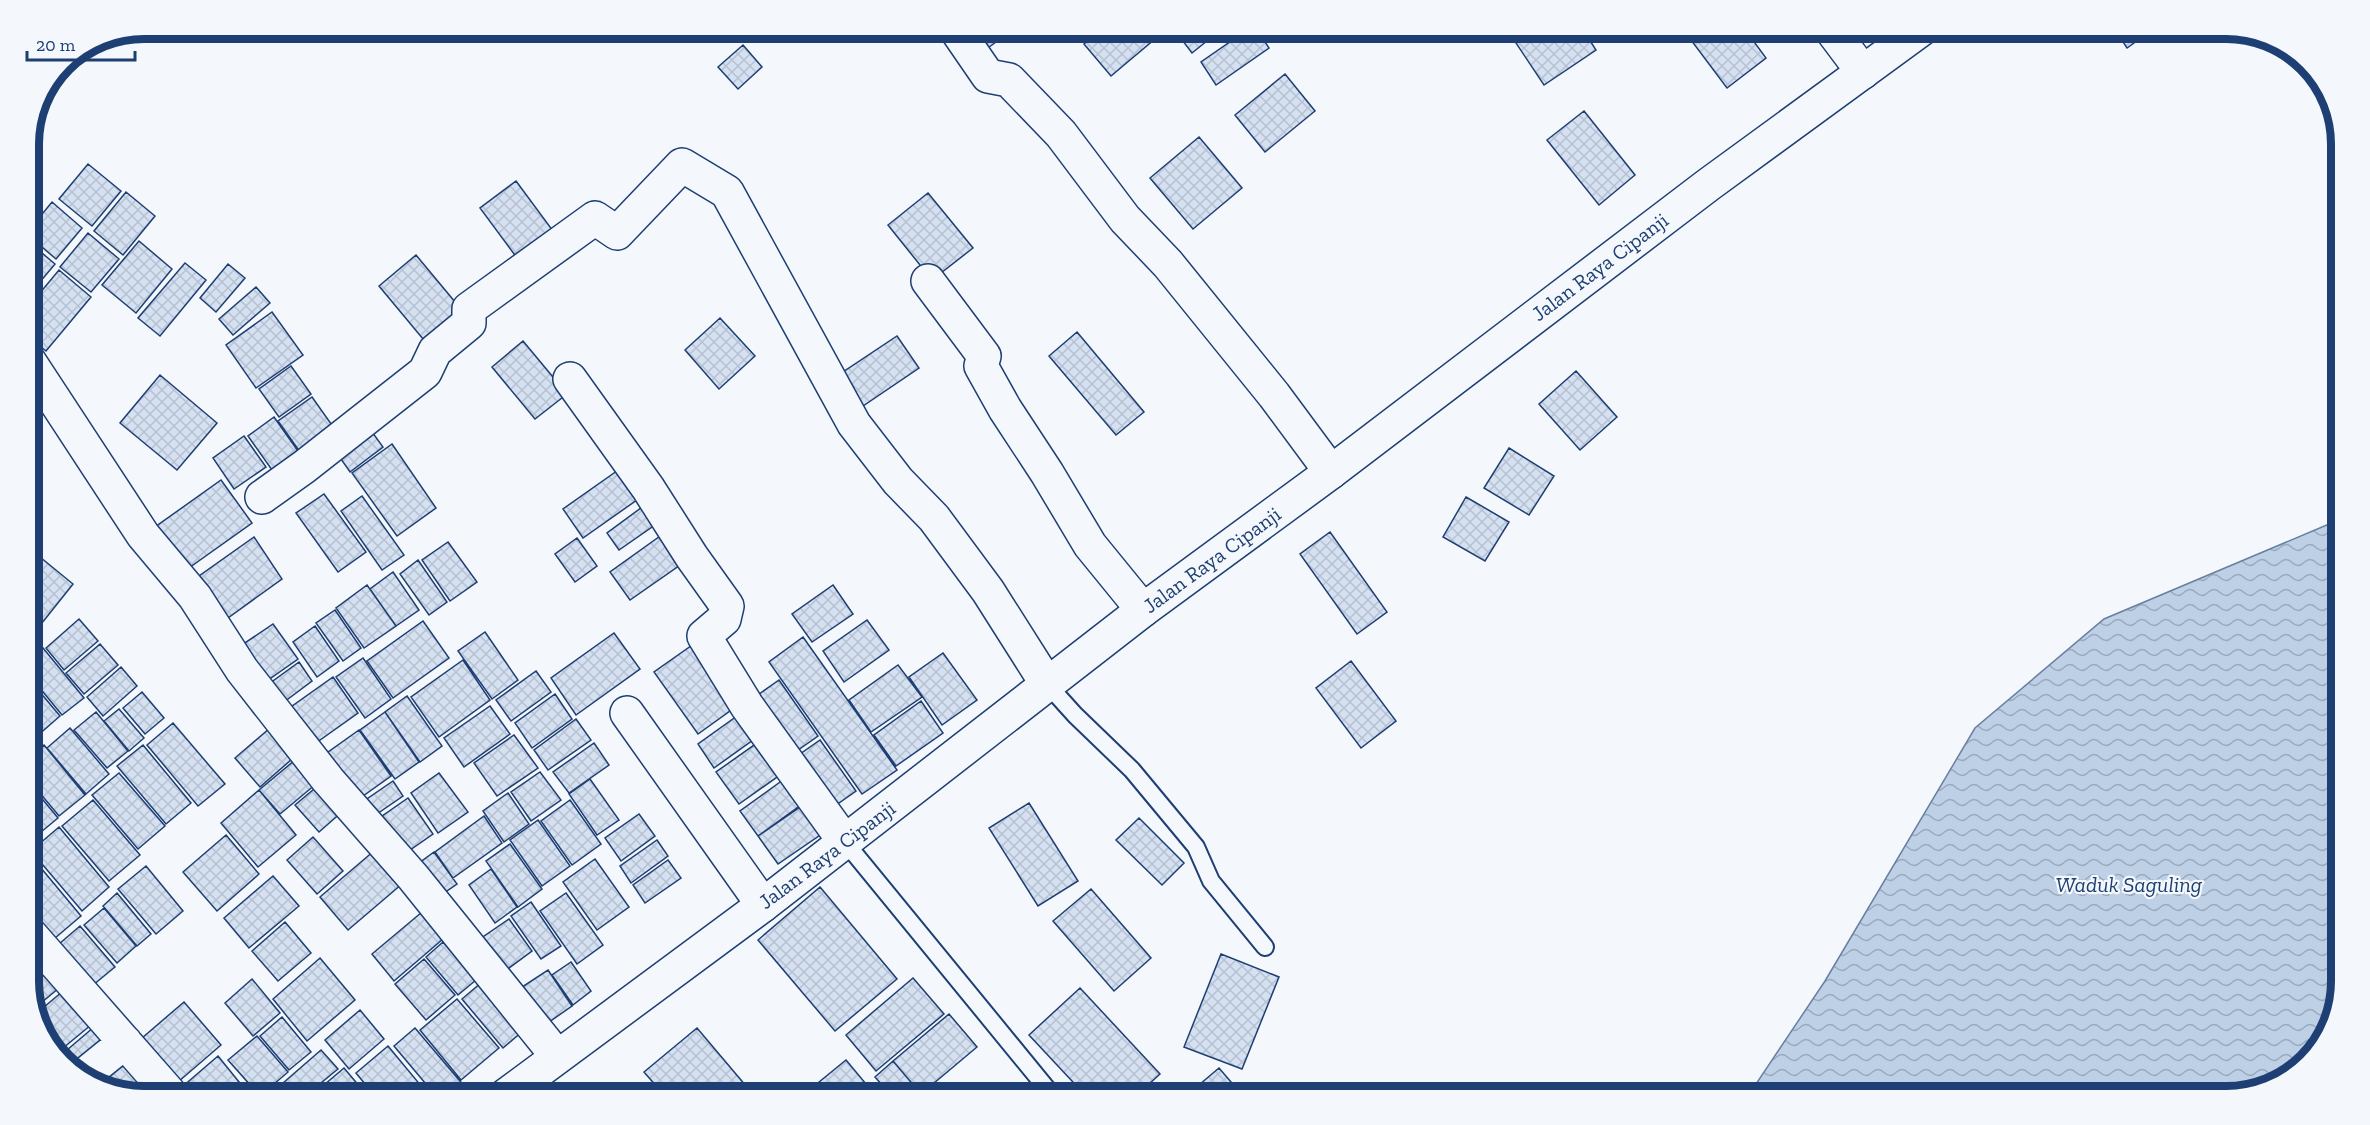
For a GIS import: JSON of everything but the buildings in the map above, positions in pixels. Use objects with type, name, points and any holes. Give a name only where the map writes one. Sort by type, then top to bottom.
[{"type":"street","points":[[963,39],[988,76],[1009,80],[1060,134],[1125,219],[1168,264],[1274,394],[1331,472]]},
{"type":"street","points":[[1838,39],[1863,72]]},
{"type":"street","name":"Jalan Raya Cipanji","points":[[525,1086],[557,1056],[763,905],[1143,610],[1331,472],[1708,185],[1908,39]]},
{"type":"street","points":[[262,497],[425,372],[435,351],[469,323],[469,309],[595,218],[617,233],[682,165],[727,192],[854,424],[898,481],[934,518],[975,573],[1047,684]]},
{"type":"street","points":[[928,281],[984,356],[981,366],[1005,409],[1090,545],[1143,610]]},
{"type":"street","points":[[39,376],[143,535],[195,597],[255,687],[328,780],[413,877],[557,1056]]},
{"type":"street","points":[[570,379],[648,488],[692,557],[727,606],[724,619],[704,636],[747,706],[845,842]]},
{"type":"street","points":[[627,713],[763,905]]},
{"type":"street","points":[[39,944],[163,1086]]},
{"type":"street","points":[[89,1071],[125,1042]]},
{"type":"lane","points":[[1047,684],[1075,716],[1132,770],[1196,847],[1211,881],[1265,947]]},
{"type":"lane","points":[[845,842],[1045,1086]]},
{"type":"water","name":"Waduk Saguling","points":[[2331,523],[2331,981],[2329,1002],[2323,1021],[2305,1050],[2284,1068],[2266,1078],[2226,1086],[1755,1086],[1825,981],[1975,728],[2104,619]]}]
